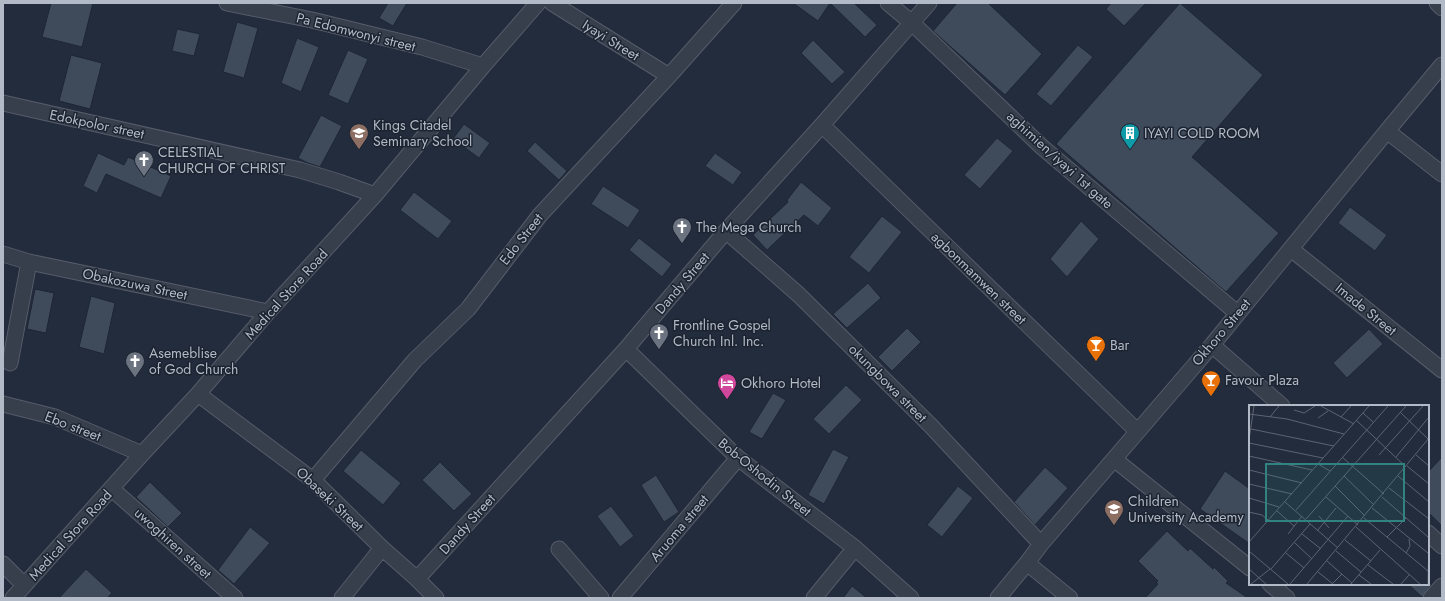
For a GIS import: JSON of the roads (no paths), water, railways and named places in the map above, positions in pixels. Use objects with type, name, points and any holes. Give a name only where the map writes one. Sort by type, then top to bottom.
[{"type":"street","name":"Pa Edomwonyi street","points":[[227,3],[319,22],[422,48],[482,66]]},
{"type":"street","name":"Medical Store Road","points":[[14,598],[142,454],[198,394],[268,312],[375,195],[482,66],[538,3]]},
{"type":"street","name":"Iyayi Street","points":[[552,3],[669,76]]},
{"type":"street","name":"Edo Street","points":[[313,480],[415,360],[468,309],[540,215],[669,76],[734,3]]},
{"type":"street","name":"aghimien/iyayi 1st gate","points":[[888,3],[912,23],[1042,146],[1237,313]]},
{"type":"street","name":"Dandy Street","points":[[418,579],[626,349],[726,231],[822,126],[929,3]]},
{"type":"street","points":[[1437,3],[1442,8]]},
{"type":"street","name":"Okhoro Street","points":[[998,598],[1041,544],[1212,344],[1442,65]]},
{"type":"street","name":"Edokpolor street","points":[[3,103],[300,170],[340,182],[375,195]]},
{"type":"street","name":"agbonmamwen street","points":[[822,126],[1137,431]]},
{"type":"street","points":[[1387,131],[1442,174]]},
{"type":"street","name":"okungbowa street","points":[[726,231],[799,295],[931,426],[1041,544]]},
{"type":"street","name":"Imade Street","points":[[1291,249],[1442,370]]},
{"type":"street","name":"Obakozuwa Street","points":[[3,254],[29,262],[268,312]]},
{"type":"street","points":[[10,363],[29,262]]},
{"type":"street","points":[[1212,344],[1281,405]]},
{"type":"street","name":"Bob-Oshodin Street","points":[[626,349],[738,458],[855,548],[911,598]]},
{"type":"street","name":"Obaseki Street","points":[[198,394],[313,480],[382,548],[418,579],[436,598]]},
{"type":"street","name":"Ebo street","points":[[3,404],[55,417],[142,454]]},
{"type":"street","name":"Aruoma street","points":[[620,598],[738,458]]},
{"type":"street","points":[[1114,459],[1249,567]]},
{"type":"street","name":"uwoghiren street","points":[[112,489],[235,598]]},
{"type":"street","points":[[1429,534],[1442,546]]},
{"type":"street","points":[[342,598],[382,548]]},
{"type":"street","points":[[814,598],[855,548]]},
{"type":"street","points":[[559,549],[601,598]]},
{"type":"street","points":[[1027,563],[1070,598]]},
{"type":"street","points":[[3,564],[24,585]]},
{"type":"street","points":[[1271,585],[1288,598]]},
{"type":"street","points":[[1431,598],[1442,586]]},
{"type":"place","name":"Kings Citadel Seminary School","points":[[359,150]]},
{"type":"place","name":"IYAYI COLD ROOM","points":[[1130,150]]},
{"type":"place","name":"CELESTIAL CHURCH OF CHRIST","points":[[144,177]]},
{"type":"place","name":"The Mega Church","points":[[682,244]]},
{"type":"place","name":"Frontline Gospel Church Inl. Inc.","points":[[659,350]]},
{"type":"place","name":"Bar","points":[[1096,362]]},
{"type":"place","name":"Asemeblise of God Church","points":[[135,378]]},
{"type":"place","name":"Favour Plaza","points":[[1211,397]]},
{"type":"place","name":"Okhoro Hotel","points":[[727,400]]},
{"type":"place","name":"Children University Academy","points":[[1114,526]]}]
